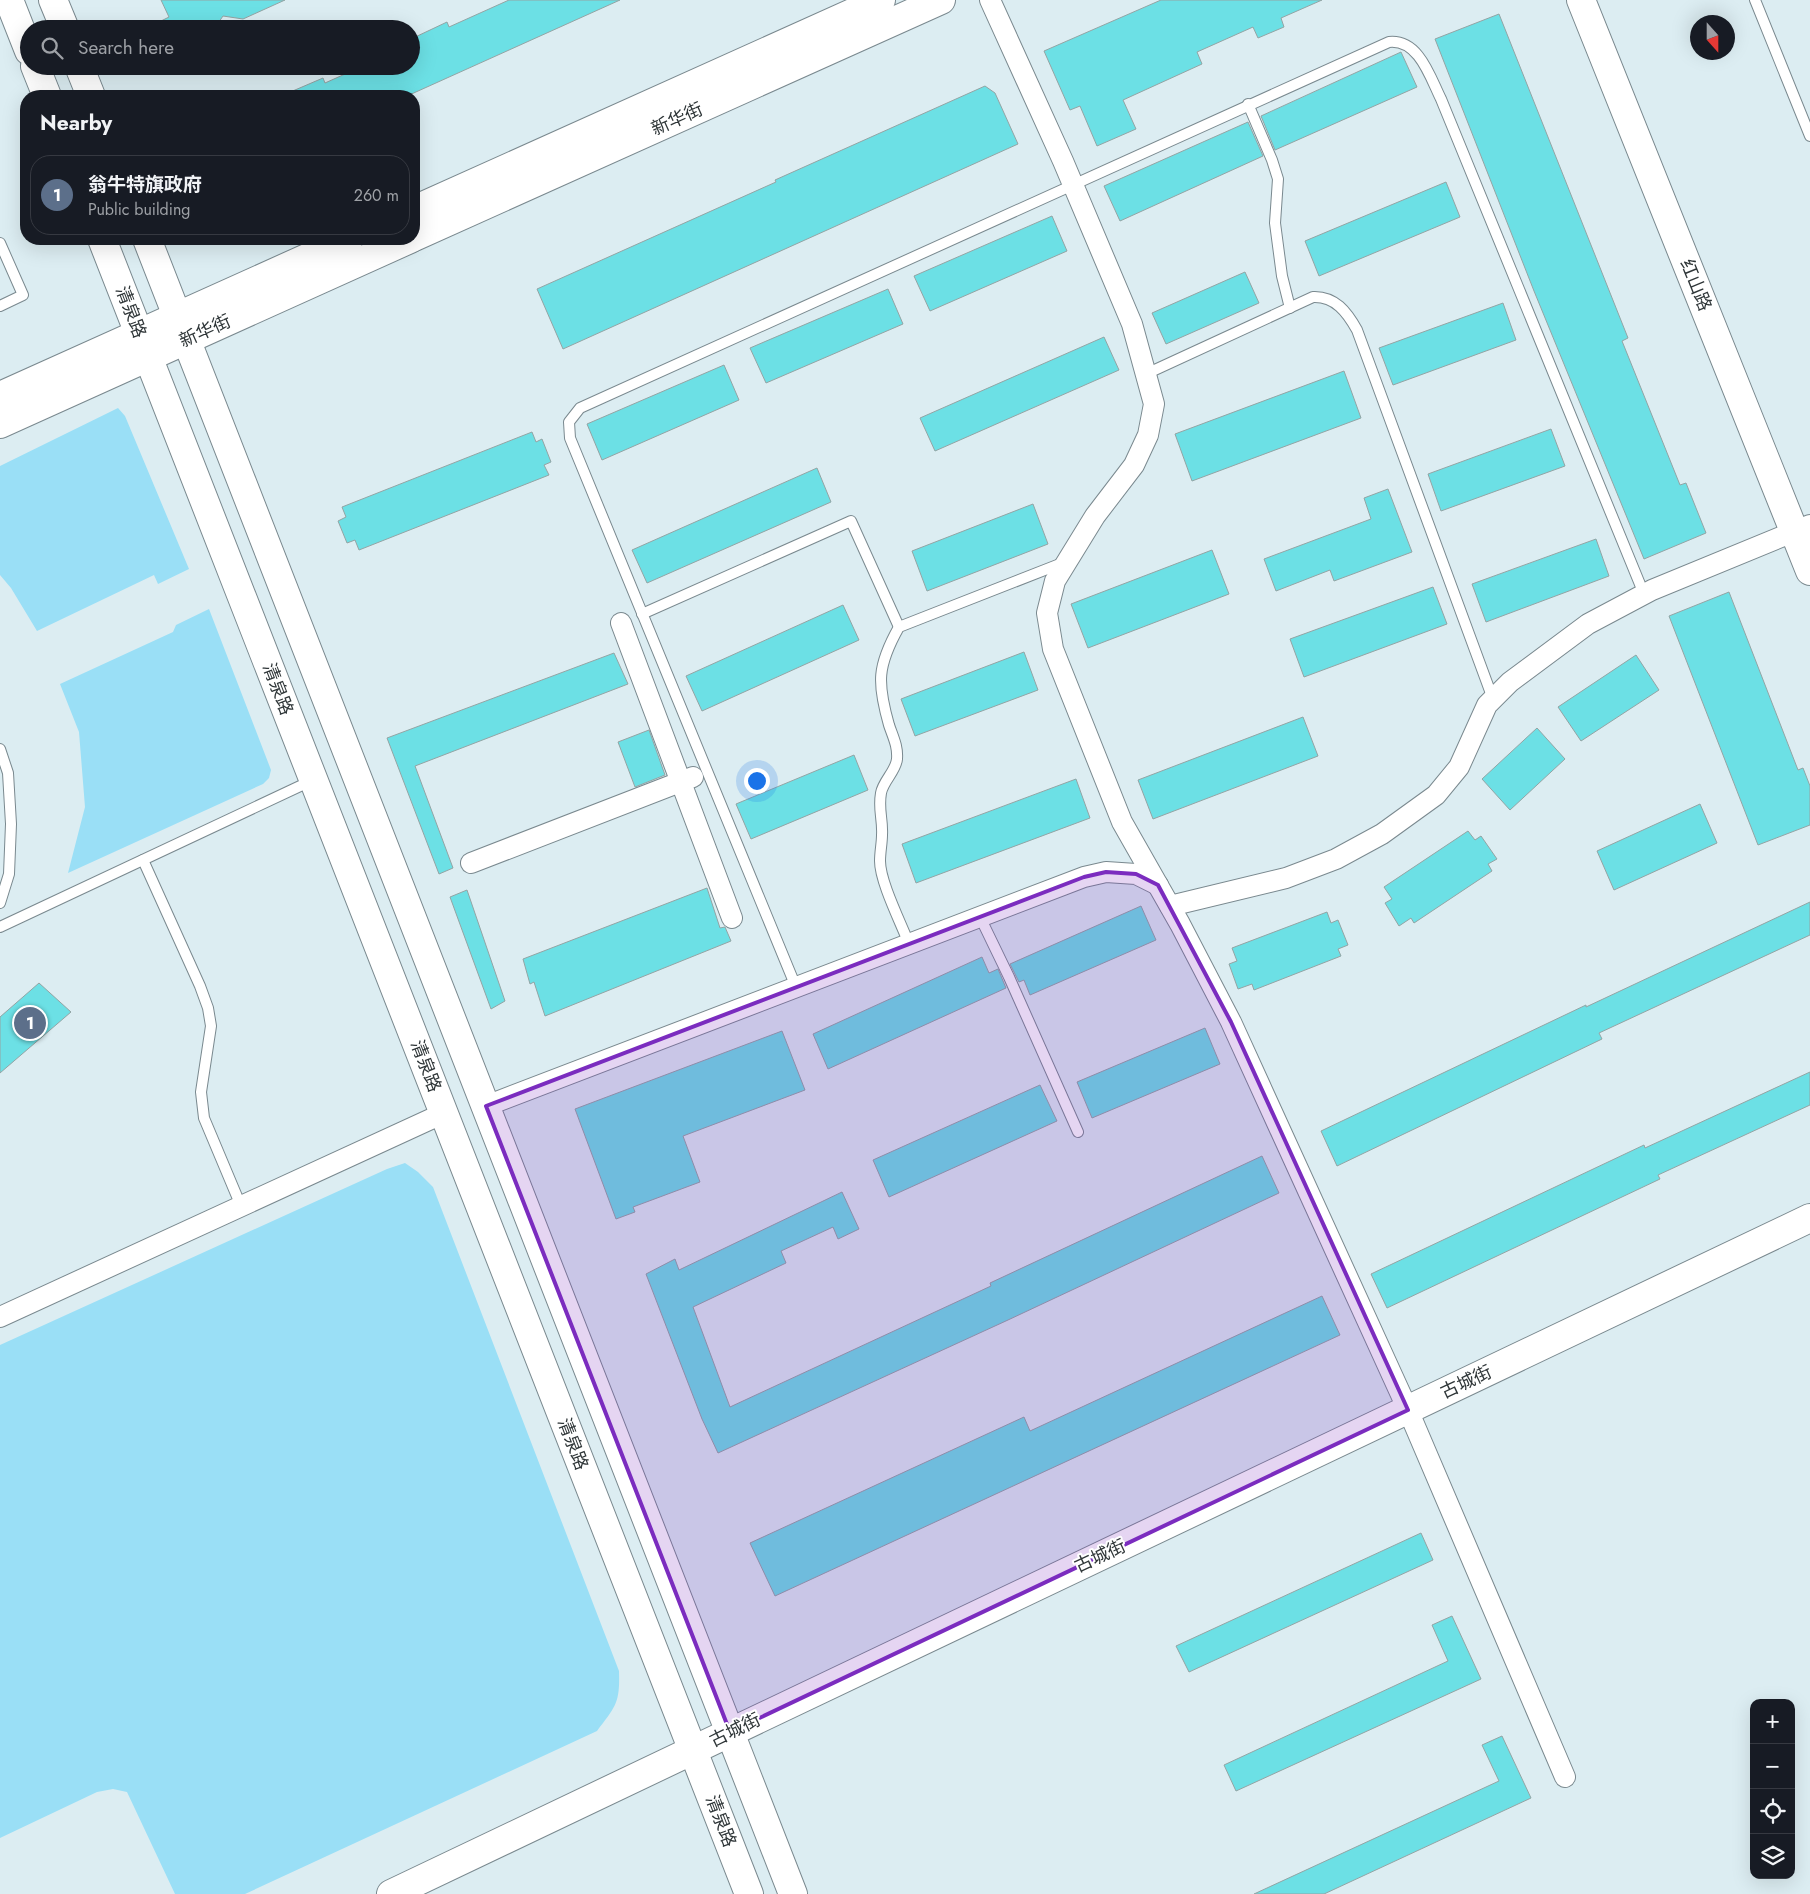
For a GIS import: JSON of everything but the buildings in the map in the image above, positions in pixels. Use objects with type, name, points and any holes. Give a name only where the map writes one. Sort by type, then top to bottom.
[{"type":"street","points":[[53,0],[61,20]]},
{"type":"street","name":"新华街","points":[[420,207],[881,0]]},
{"type":"street","name":"新华街","points":[[420,234],[940,0]]},
{"type":"street","points":[[990,0],[1132,324],[1154,404],[1148,435],[1134,465],[1095,516],[1055,581],[1047,613],[1053,649],[1122,822],[1170,906],[1231,1022],[1408,1410],[1564,1777]]},
{"type":"street","name":"红山路","points":[[1581,0],[1802,528],[1810,571]]},
{"type":"street","points":[[11,14],[20,32]]},
{"type":"street","points":[[38,75],[44,90]]},
{"type":"street","points":[[83,75],[89,90]]},
{"type":"street","name":"清泉路","points":[[104,245],[750,1894]]},
{"type":"street","points":[[148,245],[793,1894]]},
{"type":"street","name":"新华街","points":[[182,328],[338,245]]},
{"type":"street","name":"新华街","points":[[0,396],[144,345],[182,328],[394,245]]},
{"type":"street","name":"新华街","points":[[0,424],[144,345]]},
{"type":"street","points":[[1170,906],[1286,878],[1336,859],[1382,834],[1436,795],[1459,767],[1484,712],[1493,699],[1510,682],[1588,624],[1644,594],[1802,528]]},
{"type":"street","points":[[621,623],[687,779],[732,918]]},
{"type":"street","points":[[471,863],[687,779]]},
{"type":"street","points":[[486,1106],[1084,877],[1106,872],[1136,874],[1158,886]]},
{"type":"street","points":[[0,1317],[444,1112]]},
{"type":"street","name":"古城街","points":[[391,1894],[1810,1218]]},
{"type":"lane","points":[[1755,0],[1810,136]]},
{"type":"lane","points":[[796,987],[570,438],[569,422],[580,408],[1073,186],[1248,104],[1389,42],[1399,41],[1409,46],[1422,60],[1448,118],[1644,594]]},
{"type":"lane","points":[[1248,104],[1278,179],[1275,223],[1282,276],[1290,308]]},
{"type":"lane","points":[[0,243],[23,295],[0,306]]},
{"type":"lane","points":[[1146,374],[1313,297],[1320,297],[1336,303],[1348,313],[1357,330],[1493,699]]},
{"type":"lane","points":[[642,614],[851,521],[899,627]]},
{"type":"lane","points":[[909,944],[884,880],[880,863],[882,834],[879,807],[882,789],[897,760],[896,744],[881,691],[880,676],[889,644],[899,627],[1068,560]]},
{"type":"lane","points":[[0,749],[8,773],[11,824],[9,874],[0,903]]},
{"type":"lane","points":[[0,928],[314,780]]},
{"type":"lane","points":[[143,860],[200,986],[208,1008],[211,1026],[201,1092],[204,1118],[241,1206]]},
{"type":"lane","points":[[980,917],[1009,977],[1078,1132]]},
{"type":"highlighted area","points":[[1106,872],[1136,874],[1158,885],[1231,1022],[1408,1410],[730,1732],[486,1106],[1084,877]]},
{"type":"shaded area","points":[[118,408],[125,416],[189,569],[158,584],[154,575],[37,631],[11,588],[0,575],[0,466]]},
{"type":"shaded area","points":[[209,609],[271,770],[269,778],[263,784],[68,873],[85,807],[79,732],[60,684],[173,632],[176,625]]},
{"type":"shaded area","points":[[405,1163],[418,1172],[433,1187],[619,1671],[619,1690],[613,1709],[597,1731],[245,1894],[175,1894],[127,1792],[113,1789],[97,1792],[0,1838],[0,1345],[387,1169]]},
{"type":"place","name":"翁牛特旗政府","points":[[30,1023]]}]
